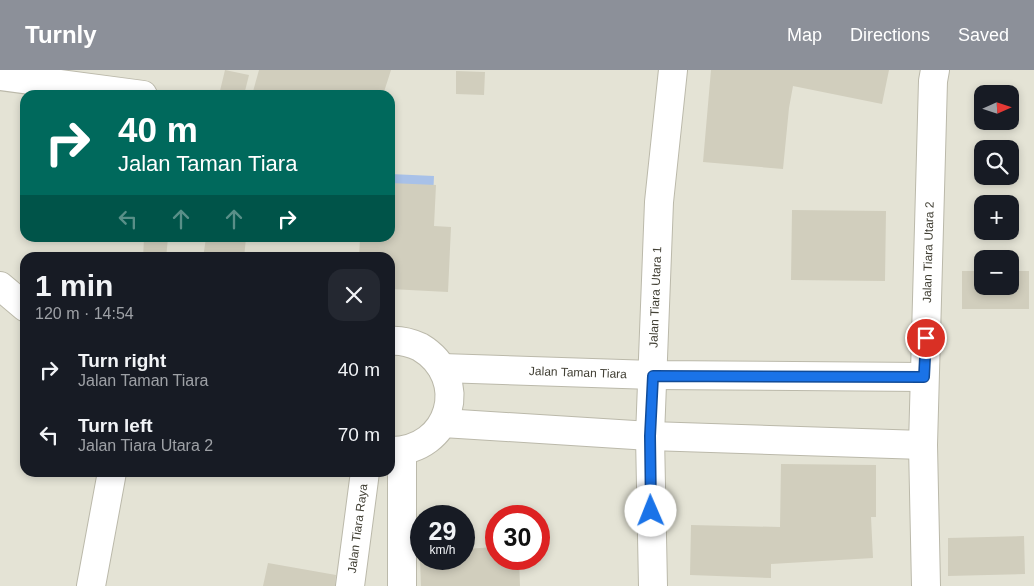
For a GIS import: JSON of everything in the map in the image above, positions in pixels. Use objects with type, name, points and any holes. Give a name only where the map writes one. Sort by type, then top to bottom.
[{"type":"street","name":"Jalan Tiara Utara 1","points":[[653,586],[650,436],[659,202],[673,70]]},
{"type":"street","name":"Jalan Tiara Utara 2","points":[[926,586],[923,444],[924,377],[933,81],[935,70]]},
{"type":"street","points":[[0,76],[105,90]]},
{"type":"street","points":[[0,286],[20,303]]},
{"type":"street","points":[[395,340],[414,344],[430,354],[442,368],[449,386],[449,405],[443,423],[432,437],[418,446],[396,451],[402,586]]},
{"type":"street","name":"Jalan Taman Tiara","points":[[442,368],[653,376],[924,377]]},
{"type":"street","points":[[443,423],[650,436],[923,444]]},
{"type":"street","points":[[91,586],[111,477]]},
{"type":"street","name":"Jalan Tiara Raya","points":[[350,586],[364,477]]},
{"type":"shaded area","points":[[0,70],[1034,70],[1034,586],[0,586]]},
{"type":"water","points":[[395,174],[434,176],[432,219],[395,217]]},
{"type":"building","points":[[225,70],[249,75],[245,90],[220,90]]},
{"type":"building","points":[[259,70],[391,70],[385,90],[253,90]]},
{"type":"building","points":[[711,70],[889,70],[882,104],[793,86],[783,169],[703,162]]},
{"type":"building","points":[[456,71],[485,72],[484,95],[456,94]]},
{"type":"building","points":[[395,183],[436,185],[434,226],[451,227],[448,292],[395,289],[395,252],[359,252],[360,242],[395,242]]},
{"type":"building","points":[[792,210],[886,211],[885,281],[791,280]]},
{"type":"building","points":[[144,242],[168,242],[167,252],[143,252]]},
{"type":"building","points":[[205,242],[246,242],[245,252],[204,252]]},
{"type":"building","points":[[962,271],[974,271],[974,295],[1019,295],[1019,271],[1029,271],[1029,309],[962,309]]},
{"type":"building","points":[[781,464],[876,465],[876,517],[871,517],[873,558],[771,564],[771,578],[690,575],[691,525],[780,527]]},
{"type":"building","points":[[1024,536],[1025,574],[948,576],[948,538]]},
{"type":"building","points":[[475,548],[485,548],[485,570],[519,570],[520,586],[421,586],[420,570],[475,570]]},
{"type":"building","points":[[268,563],[336,575],[335,586],[263,586]]},
{"type":"route","points":[[651,511],[650,436],[653,376],[924,377],[926,338]]}]
